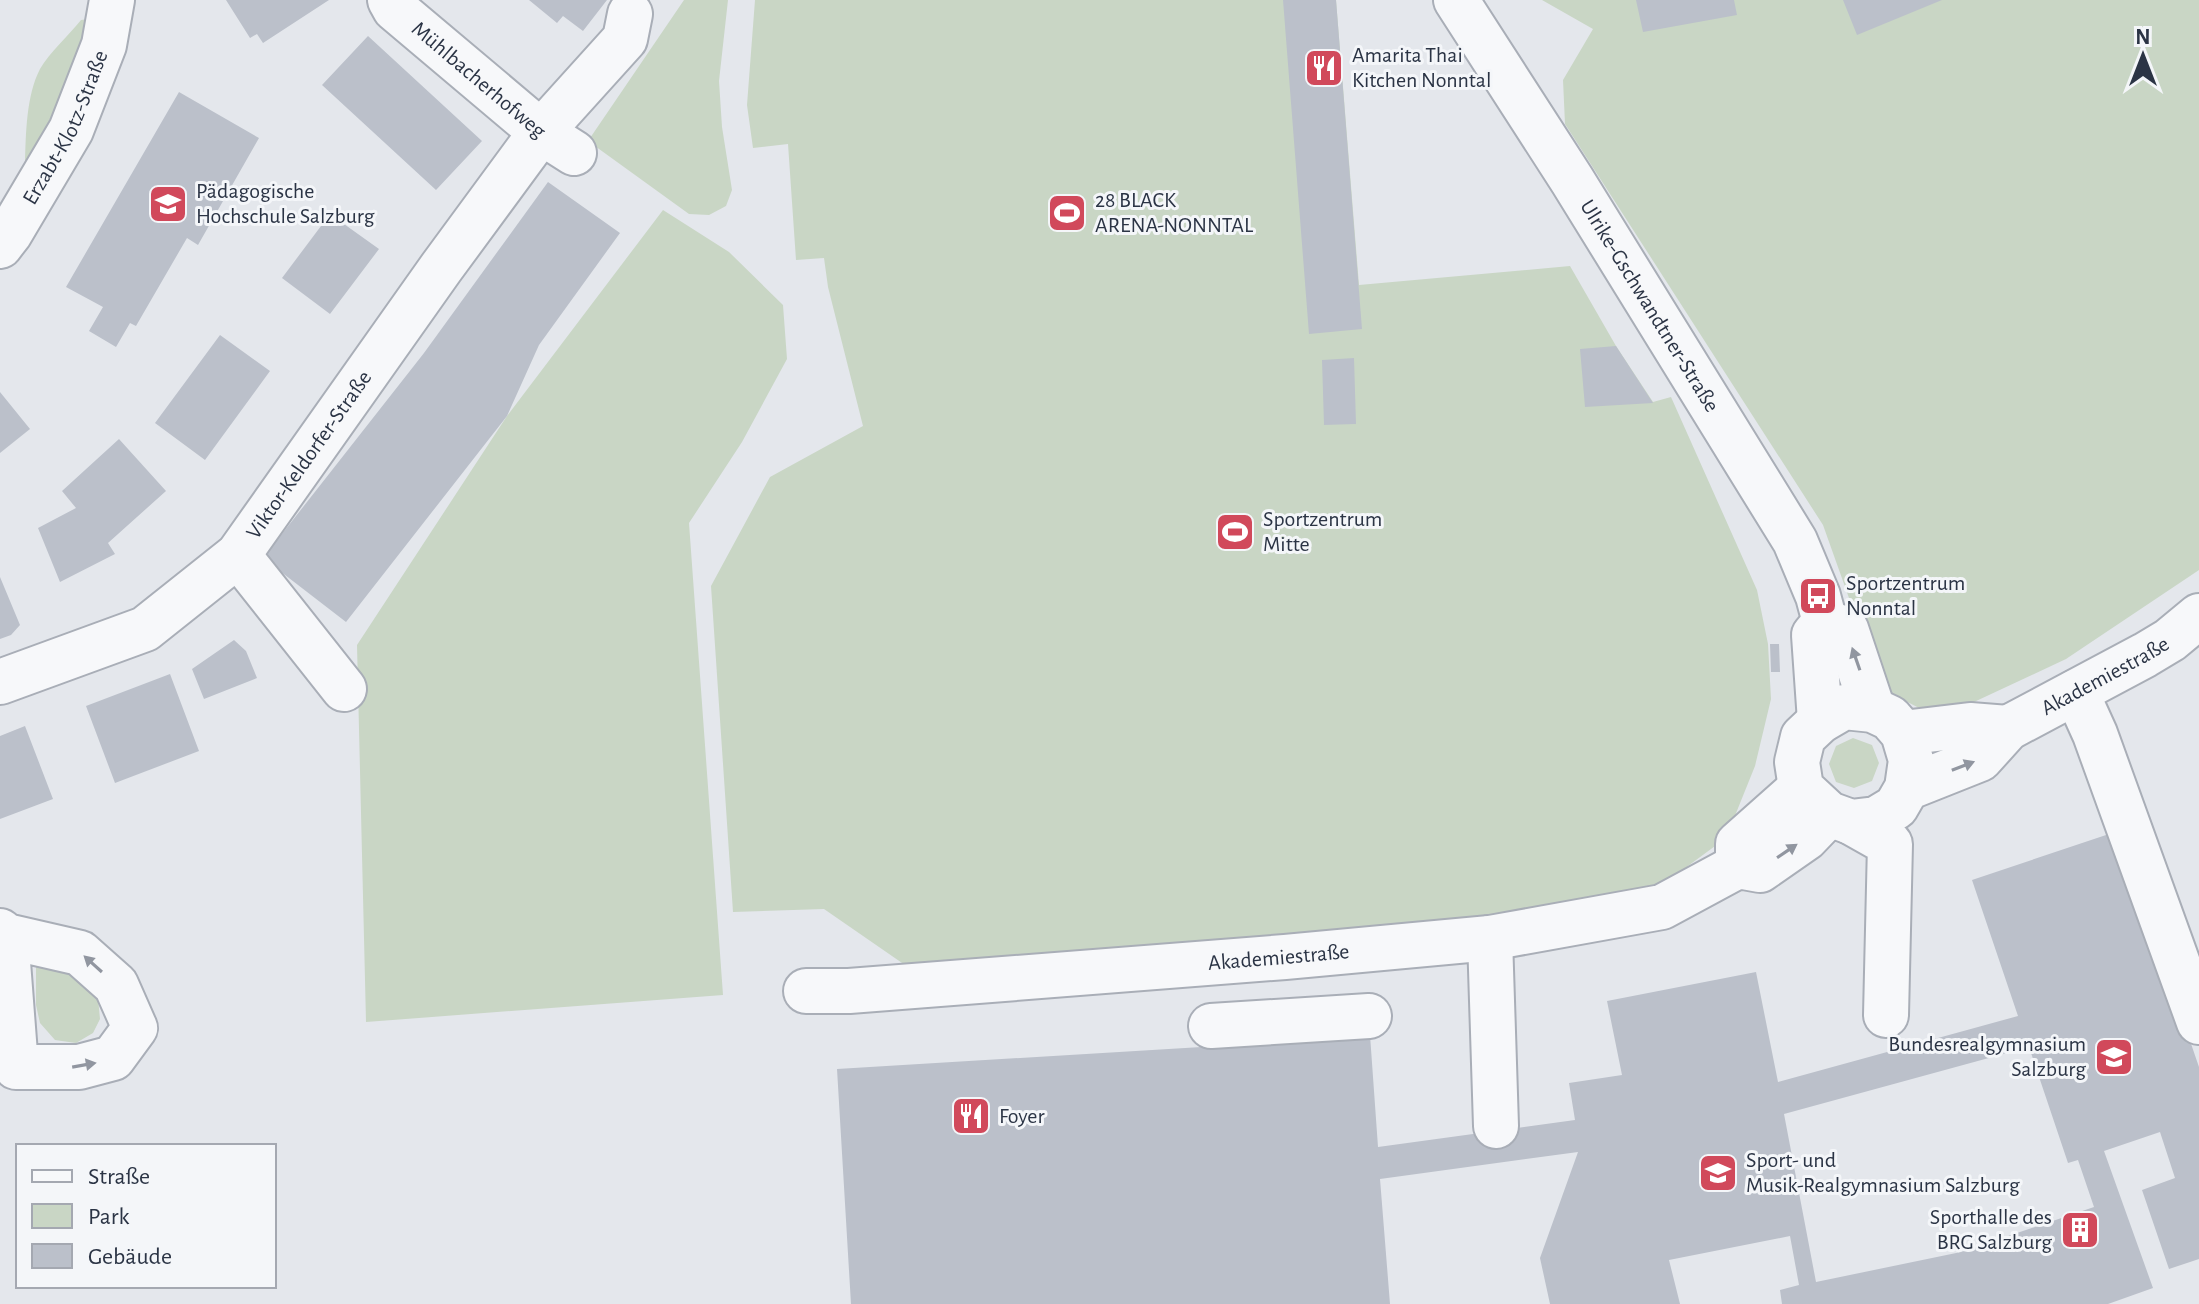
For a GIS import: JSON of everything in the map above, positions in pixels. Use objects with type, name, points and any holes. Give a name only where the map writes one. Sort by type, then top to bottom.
[{"type":"street","name":"Erzabt-Klotz-Straße","points":[[0,246],[71,130],[104,45],[112,0]]},
{"type":"street","name":"Mühlbacherhofweg","points":[[390,0],[395,9],[557,143]]},
{"type":"street","name":"Ulrike-Gschwandtner-Straße","points":[[1456,0],[1572,180],[1795,541],[1818,596],[1825,622]]},
{"type":"street","name":"Viktor-Keldorfer-Straße","points":[[0,682],[145,629],[238,555],[432,280],[557,143],[625,39],[630,14]]},
{"type":"street","points":[[238,555],[344,689]]},
{"type":"street","name":"Akademiestraße","points":[[806,991],[849,991],[1490,938],[1662,907],[1738,866],[1738,844],[1827,808],[1876,819],[1896,807],[1907,788],[1980,759],[2008,728],[2170,640],[2199,616]]},
{"type":"street","points":[[1820,721],[1814,635],[1825,622],[1846,629],[1888,721],[1911,760],[1907,788]]},
{"type":"street","points":[[2076,692],[2095,734],[2199,1022]]},
{"type":"street","points":[[1886,1015],[1890,844],[1827,808],[1797,762],[1803,737],[1820,721],[1844,707],[1888,721],[2008,728]]},
{"type":"street","points":[[3,933],[80,953],[116,985],[135,1028],[113,1058],[79,1067],[16,1067],[3,933]]},
{"type":"street","points":[[1490,938],[1496,1126]]},
{"type":"street","points":[[1285,957],[1289,1020]]},
{"type":"street","points":[[1211,1026],[1369,1016]]},
{"type":"green space","points":[[684,0],[728,0],[719,81],[722,127],[732,190],[726,206],[709,215],[689,214],[588,141]]},
{"type":"green space","name":"Sportzentrum Mitte","points":[[755,0],[1336,0],[1359,285],[1570,266],[1616,346],[1653,402],[1671,397],[1757,590],[1768,644],[1771,699],[1755,766],[1726,838],[1662,885],[1490,920],[905,965],[824,909],[733,912],[711,586],[770,477],[863,426],[828,287],[824,258],[796,260],[788,144],[753,148],[747,105]]},
{"type":"green space","points":[[1542,0],[2199,0],[2199,570],[2066,659],[1959,709],[1921,709],[1894,695],[1875,671],[1823,525],[1565,124],[1563,80],[1593,29]]},
{"type":"green space","points":[[89,19],[61,94],[27,165],[28,115],[35,80],[54,50],[81,20]]},
{"type":"green space","points":[[663,210],[729,252],[783,305],[787,359],[742,442],[689,523],[723,995],[366,1022],[357,645],[507,416]]},
{"type":"green space","points":[[1853,738],[1872,745],[1879,763],[1872,781],[1854,788],[1836,782],[1829,764],[1836,746]]},
{"type":"green space","points":[[36,967],[75,976],[98,998],[100,1019],[93,1033],[76,1043],[55,1040],[40,1023],[36,1005]]},
{"type":"building","points":[[226,0],[329,0],[263,43],[257,34],[250,38]]},
{"type":"building","points":[[529,0],[607,0],[583,31],[563,16],[557,23]]},
{"type":"building","points":[[1283,0],[1336,0],[1362,329],[1309,334]]},
{"type":"building","points":[[1636,0],[1734,0],[1737,15],[1643,32]]},
{"type":"building","points":[[1843,0],[1942,0],[1857,35]]},
{"type":"building","points":[[368,36],[482,141],[436,190],[322,85]]},
{"type":"building","name":"Pädagogische Hochschule Salzburg","points":[[179,92],[259,138],[198,245],[187,238],[136,326],[130,323],[116,347],[89,331],[103,307],[66,287]]},
{"type":"building","points":[[548,182],[620,233],[539,345],[507,416],[346,622],[263,558],[424,353]]},
{"type":"building","points":[[330,214],[379,249],[330,314],[282,278]]},
{"type":"building","points":[[220,335],[270,371],[205,460],[155,423]]},
{"type":"building","points":[[1616,346],[1653,403],[1585,407],[1580,349]]},
{"type":"building","points":[[1354,358],[1356,424],[1324,425],[1322,360]]},
{"type":"building","points":[[0,392],[30,429],[0,453]]},
{"type":"building","points":[[119,439],[166,491],[108,543],[115,554],[60,582],[38,528],[76,508],[62,491]]},
{"type":"building","points":[[0,577],[20,625],[11,635],[0,639]]},
{"type":"building","points":[[234,640],[246,651],[257,678],[204,699],[192,669]]},
{"type":"building","points":[[1770,644],[1779,644],[1780,672],[1771,672]]},
{"type":"building","points":[[170,674],[199,751],[115,783],[86,706]]},
{"type":"building","points":[[25,726],[53,799],[0,819],[0,736]]},
{"type":"building","points":[[2118,831],[2199,1067],[2199,1259],[2169,1269],[2142,1190],[2175,1178],[2160,1132],[2104,1151],[2153,1288],[2108,1304],[1782,1304],[1780,1290],[1799,1285],[1790,1236],[1669,1260],[1680,1304],[1550,1304],[1540,1258],[1578,1152],[1380,1179],[1390,1304],[851,1304],[837,1069],[1370,1035],[1378,1147],[1575,1120],[1569,1083],[1622,1075],[1607,1001],[1756,972],[1778,1082],[2018,1016],[1972,880]],"holes":[[[2029,1047],[2068,1163],[2078,1160],[2094,1207],[1961,1252],[1816,1282],[1784,1114]]]},
{"type":"place","name":"Amarita Thai Kitchen Nonntal","points":[[1324,68]]},
{"type":"place","name":"Pädagogische Hochschule Salzburg","points":[[168,204]]},
{"type":"place","name":"28 BLACK ARENA-NONNTAL","points":[[1067,213]]},
{"type":"place","name":"Sportzentrum Mitte","points":[[1235,532]]},
{"type":"place","name":"Sportzentrum Nonntal","points":[[1818,596]]},
{"type":"place","name":"Bundesrealgymnasium Salzburg","points":[[2114,1057]]},
{"type":"place","name":"Foyer","points":[[971,1116]]},
{"type":"place","name":"Sport- und Musik-Realgymnasium Salzburg","points":[[1718,1173]]},
{"type":"place","name":"Sporthalle des BRG Salzburg","points":[[2080,1230]]}]
